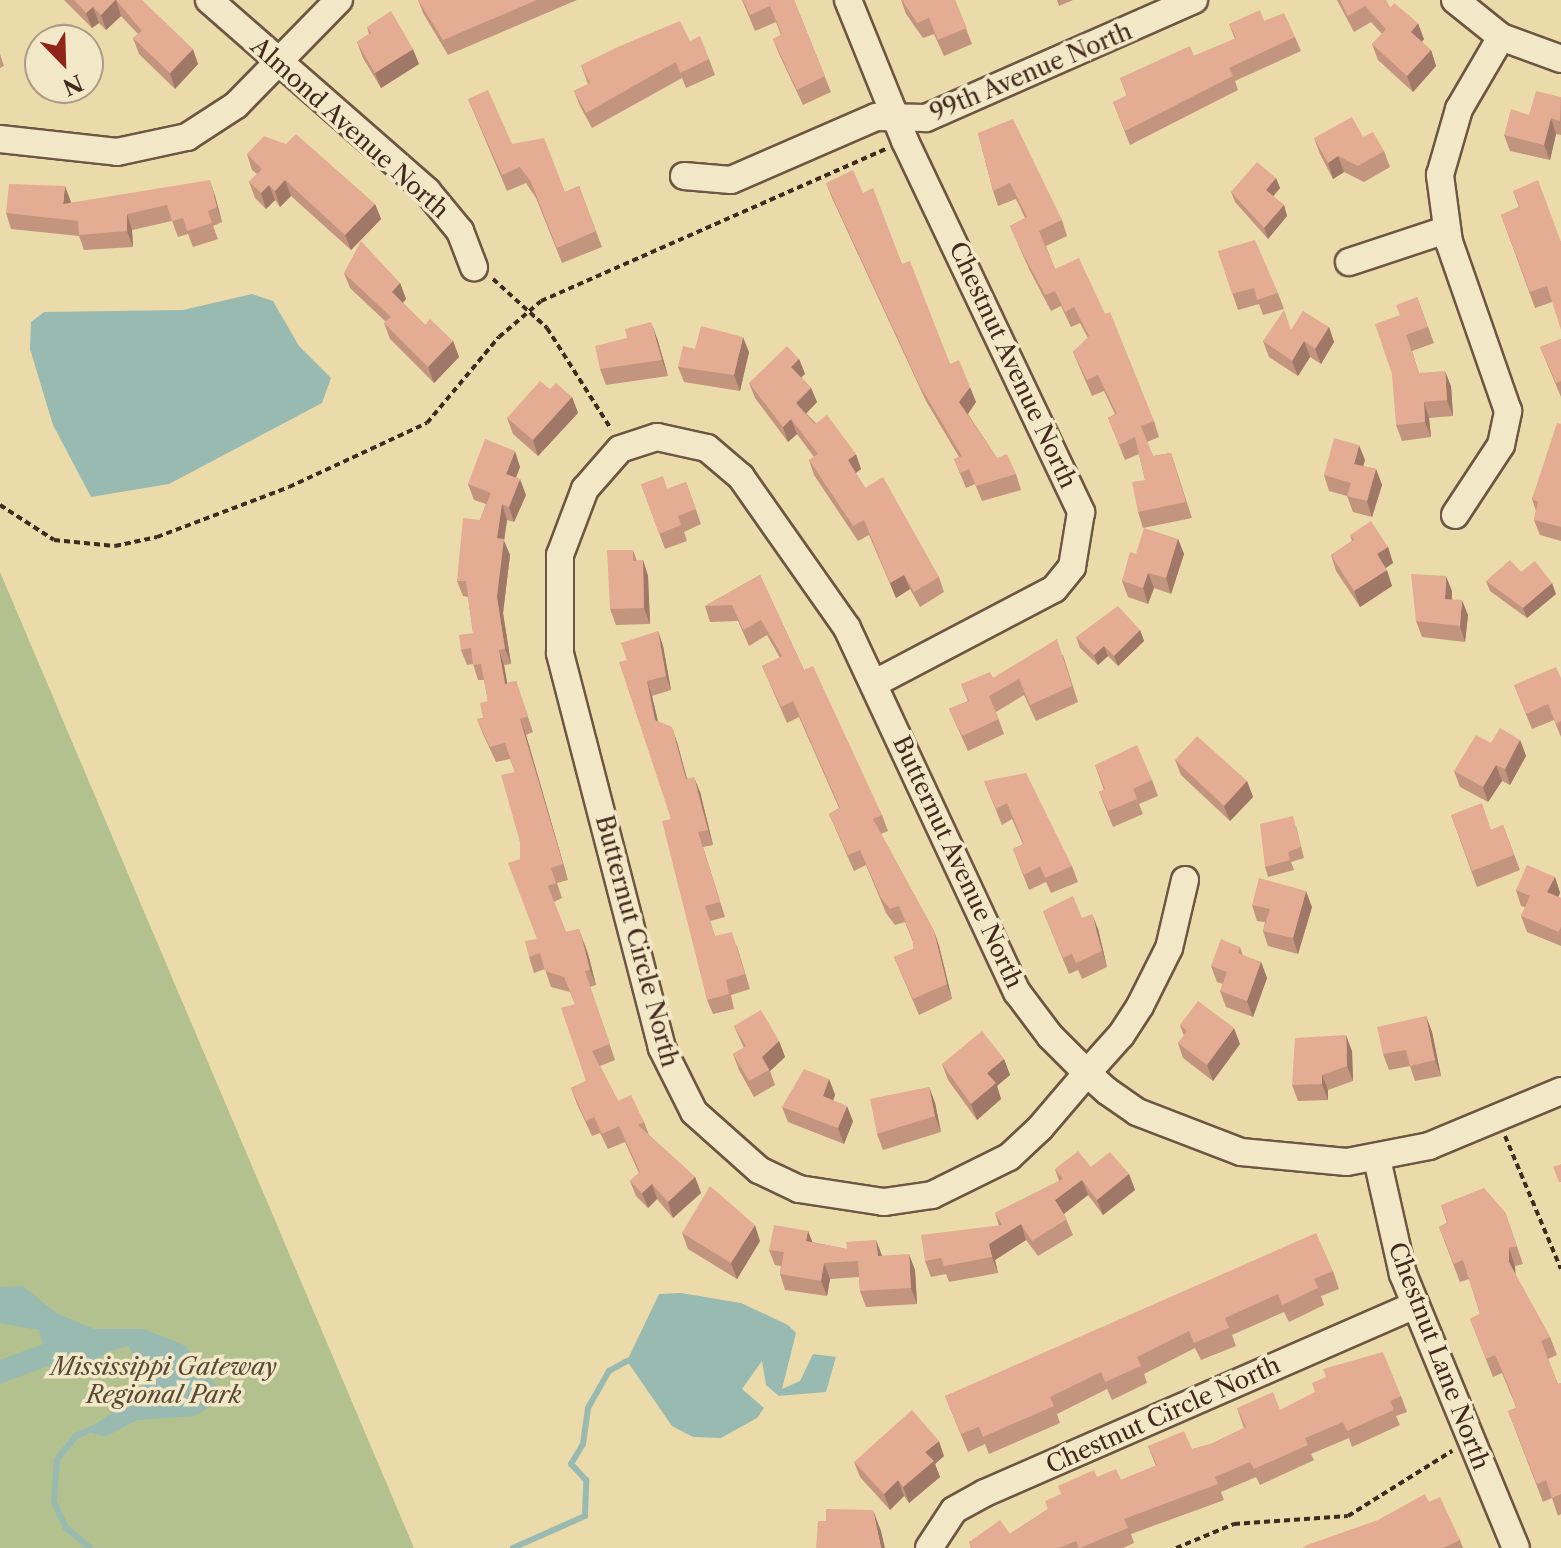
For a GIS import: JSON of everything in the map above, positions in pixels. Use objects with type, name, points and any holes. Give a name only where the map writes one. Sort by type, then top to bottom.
[{"type":"street","name":"Almond Avenue North","points":[[209,0],[446,212],[474,267]]},
{"type":"street","points":[[0,139],[117,152],[151,148],[210,124],[339,0]]},
{"type":"street","name":"Chestnut Avenue North","points":[[848,0],[901,130],[1072,487],[1080,541],[1072,567],[1033,605],[875,683]]},
{"type":"street","name":"99th Avenue North","points":[[684,176],[731,180],[876,117],[901,130],[1194,0]]},
{"type":"street","points":[[1455,0],[1501,37],[1561,59]]},
{"type":"street","points":[[1455,515],[1501,445],[1508,411],[1446,230],[1440,175],[1446,140],[1501,37]]},
{"type":"street","points":[[1349,262],[1446,230]]},
{"type":"street","name":"Butternut Avenue North","points":[[609,460],[657,437],[693,442],[722,457],[808,565],[875,683],[1017,992],[1087,1073],[1137,1112],[1213,1145],[1291,1160],[1377,1159],[1498,1118],[1561,1091]]},
{"type":"street","name":"Butternut Circle North","points":[[609,460],[567,530],[556,623],[662,1048],[694,1112],[723,1144],[799,1189],[884,1202],[932,1195],[1009,1157],[1087,1073],[1158,976],[1185,880]]},
{"type":"street","name":"Chestnut Lane North","points":[[1377,1159],[1416,1305],[1516,1548]]},
{"type":"street","name":"Chestnut Circle North","points":[[929,1548],[954,1510],[985,1493],[1416,1305]]},
{"type":"path","points":[[0,505],[35,532],[68,545],[115,546],[179,530],[427,423],[530,308],[901,130]]},
{"type":"path","points":[[474,267],[530,308],[611,429]]},
{"type":"path","points":[[1498,1118],[1561,1269]]},
{"type":"path","points":[[1176,1548],[1234,1524],[1348,1516],[1471,1439]]},
{"type":"green space","name":"Mississippi Gateway Regional Park","points":[[0,572],[414,1548],[0,1548]]},
{"type":"water","points":[[252,294],[273,301],[299,346],[331,378],[322,403],[169,484],[91,497],[53,425],[30,349],[31,322],[44,312],[183,310]]},
{"type":"water","points":[[23,1286],[56,1313],[94,1329],[144,1329],[186,1346],[217,1386],[217,1403],[194,1416],[137,1420],[105,1437],[85,1431],[141,1393],[141,1365],[128,1346],[104,1353],[92,1370],[70,1376],[48,1366],[0,1384],[0,1360],[43,1344],[39,1330],[0,1323],[0,1287]]},
{"type":"water","points":[[681,1293],[741,1303],[788,1325],[796,1333],[782,1389],[800,1381],[813,1354],[836,1357],[826,1392],[779,1396],[766,1385],[762,1361],[742,1389],[764,1408],[757,1418],[721,1438],[693,1437],[672,1426],[627,1361],[659,1294]]},
{"type":"building","points":[[74,0],[115,0],[101,15],[93,7],[86,13]]},
{"type":"building","points":[[116,0],[142,0],[193,49],[170,73],[133,38],[142,31]]},
{"type":"building","points":[[418,0],[537,0],[443,40]]},
{"type":"building","points":[[743,0],[794,0],[825,76],[797,90],[773,39],[782,34],[770,6],[750,15]]},
{"type":"building","points":[[902,0],[955,0],[967,28],[938,40],[929,18],[917,23]]},
{"type":"building","points":[[1340,0],[1386,0],[1390,8],[1394,3],[1418,23],[1411,32],[1431,50],[1407,76],[1372,44],[1386,29],[1365,6],[1348,16]]},
{"type":"building","points":[[1260,10],[1264,21],[1284,13],[1295,37],[1229,68],[1233,76],[1125,131],[1113,102],[1127,95],[1120,78],[1190,46],[1194,56],[1236,38],[1229,24]]},
{"type":"building","points":[[391,11],[413,49],[375,73],[357,42],[371,33],[367,27]]},
{"type":"building","points":[[680,21],[690,41],[700,36],[709,59],[680,73],[676,62],[586,113],[574,91],[590,83],[581,65]]},
{"type":"building","points":[[488,90],[512,144],[544,138],[565,192],[579,186],[596,231],[557,248],[531,182],[520,167],[502,175],[468,99]]},
{"type":"building","points":[[1536,91],[1561,97],[1560,121],[1551,118],[1544,145],[1504,135],[1511,109],[1529,115]]},
{"type":"building","points":[[1352,117],[1363,137],[1373,132],[1384,151],[1358,166],[1338,156],[1328,163],[1314,138]]},
{"type":"building","points":[[1013,119],[1062,220],[1039,231],[1055,269],[1079,258],[1105,314],[1110,312],[1154,421],[1141,426],[1153,456],[1171,453],[1186,502],[1138,512],[1132,482],[1145,480],[1135,437],[1119,445],[1108,418],[1117,414],[1098,375],[1087,380],[1073,352],[1089,336],[1074,307],[1065,312],[1055,291],[1045,295],[1023,254],[1010,226],[1027,217],[1010,183],[993,191],[978,133]]},
{"type":"building","points":[[296,134],[375,204],[345,235],[285,180],[275,191],[269,185],[261,193],[249,182],[262,169],[247,154],[264,136],[286,144]]},
{"type":"building","points":[[1257,162],[1276,178],[1266,190],[1284,205],[1264,228],[1231,192]]},
{"type":"building","points":[[853,170],[863,193],[873,188],[902,264],[910,261],[950,364],[959,360],[970,387],[959,402],[997,458],[1007,454],[1016,474],[976,486],[969,469],[960,473],[954,459],[962,456],[920,386],[826,183]]},
{"type":"building","points":[[210,180],[217,207],[208,211],[212,223],[187,231],[183,218],[172,221],[167,205],[127,214],[127,231],[79,235],[78,221],[6,213],[9,184],[65,186],[63,204]]},
{"type":"building","points":[[1538,180],[1561,242],[1561,330],[1547,286],[1530,292],[1501,215],[1520,207],[1513,191]]},
{"type":"building","points":[[1255,240],[1278,293],[1257,300],[1254,288],[1232,294],[1218,251]]},
{"type":"building","points":[[361,241],[400,283],[392,292],[425,325],[430,319],[453,341],[428,367],[384,323],[391,317],[344,273]]},
{"type":"building","points":[[1417,297],[1428,327],[1406,335],[1419,373],[1445,371],[1447,400],[1424,402],[1425,422],[1396,425],[1392,374],[1375,324],[1400,315],[1396,305]]},
{"type":"building","points":[[1284,310],[1291,330],[1303,311],[1329,327],[1315,349],[1304,341],[1292,361],[1263,341]]},
{"type":"building","points":[[651,322],[662,360],[600,369],[595,346],[627,338],[625,329]]},
{"type":"building","points":[[701,326],[743,337],[734,375],[678,367],[683,346],[695,349]]},
{"type":"building","points":[[1561,339],[1561,381],[1556,383],[1540,347]]},
{"type":"building","points":[[787,346],[799,359],[791,367],[811,388],[796,403],[815,424],[827,415],[856,454],[848,460],[865,488],[883,477],[939,577],[914,592],[904,575],[890,583],[864,520],[853,526],[809,460],[818,454],[791,419],[783,427],[749,383]]},
{"type":"building","points":[[540,381],[550,389],[556,383],[572,397],[533,440],[507,418]]},
{"type":"building","points":[[1557,423],[1561,424],[1561,527],[1534,520],[1538,502],[1532,499]]},
{"type":"building","points":[[1334,438],[1359,445],[1354,464],[1376,469],[1367,501],[1347,496],[1351,483],[1324,475]]},
{"type":"building","points":[[485,439],[515,451],[506,474],[520,479],[509,507],[502,504],[497,538],[504,539],[497,597],[505,649],[499,650],[505,684],[516,681],[528,716],[520,719],[563,864],[551,868],[556,883],[548,886],[566,932],[579,929],[582,938],[590,970],[585,971],[610,1044],[592,1051],[618,1101],[631,1095],[644,1122],[638,1125],[695,1177],[668,1202],[652,1184],[642,1193],[630,1181],[640,1172],[619,1126],[602,1134],[594,1117],[586,1121],[571,1088],[586,1081],[561,1008],[575,1004],[564,977],[545,971],[540,953],[529,957],[525,941],[537,939],[508,863],[520,859],[520,842],[501,775],[515,772],[505,743],[490,747],[477,719],[483,718],[480,703],[488,701],[481,664],[473,665],[471,648],[461,650],[459,635],[473,633],[466,581],[457,581],[463,518],[480,520],[491,493],[468,484]]},
{"type":"building","points":[[663,476],[667,489],[686,482],[696,509],[678,516],[681,525],[659,534],[641,484]]},
{"type":"building","points":[[1371,521],[1388,547],[1377,554],[1387,570],[1354,591],[1331,555],[1354,540],[1350,535]]},
{"type":"building","points":[[1144,528],[1178,539],[1166,578],[1148,573],[1143,588],[1122,581],[1130,552],[1136,554]]},
{"type":"building","points":[[607,550],[633,550],[633,561],[643,560],[644,608],[610,609]]},
{"type":"building","points":[[1510,560],[1521,572],[1535,561],[1552,583],[1523,608],[1486,581]]},
{"type":"building","points":[[1411,574],[1446,576],[1445,599],[1462,600],[1460,626],[1416,621]]},
{"type":"building","points":[[760,575],[804,670],[813,666],[882,815],[873,819],[934,931],[947,984],[913,999],[894,957],[913,949],[913,940],[899,906],[890,909],[881,898],[860,850],[848,855],[829,814],[840,808],[793,701],[781,707],[762,666],[782,656],[761,620],[743,630],[732,605],[705,606]]},
{"type":"building","points":[[1118,606],[1140,630],[1114,656],[1104,646],[1094,655],[1076,637]]},
{"type":"building","points":[[658,631],[666,676],[647,681],[655,720],[672,727],[686,779],[694,777],[708,830],[698,832],[720,902],[705,906],[715,936],[732,932],[745,974],[726,980],[729,994],[707,1000],[662,821],[671,819],[619,662],[627,660],[621,643]]},
{"type":"building","points":[[1057,639],[1072,686],[1030,705],[1019,679],[989,696],[999,719],[962,736],[949,709],[969,701],[961,684],[990,672],[993,678]]},
{"type":"building","points":[[1556,667],[1561,678],[1561,721],[1556,724],[1548,704],[1526,714],[1514,685]]},
{"type":"building","points":[[1500,728],[1520,740],[1505,769],[1496,765],[1483,787],[1454,771],[1476,735],[1491,743]]},
{"type":"building","points":[[1197,736],[1247,781],[1224,806],[1175,760]]},
{"type":"building","points":[[1137,745],[1152,780],[1133,789],[1137,799],[1108,811],[1099,792],[1105,789],[1095,765]]},
{"type":"building","points":[[1026,773],[1072,866],[1045,878],[1040,866],[1024,875],[1013,849],[1024,844],[1007,803],[996,809],[984,781]]},
{"type":"building","points":[[1482,803],[1491,830],[1503,825],[1514,855],[1472,871],[1451,815]]},
{"type":"building","points":[[1293,816],[1301,847],[1288,852],[1290,860],[1265,867],[1260,824]]},
{"type":"building","points":[[1527,865],[1555,877],[1547,892],[1561,898],[1559,932],[1521,916],[1530,896],[1516,890]]},
{"type":"building","points":[[1259,878],[1306,891],[1293,938],[1263,931],[1270,909],[1252,905]]},
{"type":"building","points":[[1073,896],[1082,918],[1092,914],[1102,951],[1076,963],[1072,954],[1063,958],[1043,911]]},
{"type":"building","points":[[1221,939],[1240,947],[1238,953],[1261,962],[1247,1001],[1220,991],[1227,972],[1211,966]]},
{"type":"building","points":[[1198,1001],[1234,1028],[1207,1065],[1178,1043],[1187,1031],[1180,1025]]},
{"type":"building","points":[[761,1010],[779,1041],[762,1057],[769,1070],[749,1081],[733,1054],[746,1046],[734,1026]]},
{"type":"building","points":[[1426,1016],[1435,1060],[1410,1066],[1406,1050],[1383,1054],[1377,1027]]},
{"type":"building","points":[[982,1031],[1004,1059],[987,1073],[996,1083],[971,1104],[942,1064]]},
{"type":"building","points":[[1346,1035],[1347,1066],[1322,1075],[1322,1084],[1292,1085],[1295,1038]]},
{"type":"building","points":[[804,1069],[829,1079],[823,1096],[847,1106],[838,1128],[782,1107]]},
{"type":"building","points":[[929,1087],[935,1116],[877,1134],[870,1099]]},
{"type":"building","points":[[1078,1151],[1091,1167],[1110,1152],[1129,1174],[1097,1200],[1082,1180],[1055,1200],[1067,1219],[1032,1241],[1021,1224],[989,1244],[992,1257],[944,1266],[941,1258],[925,1261],[921,1235],[1002,1225],[995,1213],[1063,1179],[1055,1169]]},
{"type":"building","points":[[1561,1164],[1561,1182],[1559,1182],[1553,1167]]},
{"type":"building","points":[[710,1186],[755,1225],[731,1263],[682,1233]]},
{"type":"building","points":[[1484,1188],[1505,1212],[1517,1246],[1509,1248],[1509,1262],[1550,1337],[1541,1341],[1558,1384],[1561,1383],[1561,1494],[1552,1498],[1546,1480],[1537,1484],[1508,1411],[1516,1408],[1510,1389],[1495,1355],[1486,1359],[1470,1319],[1480,1314],[1463,1260],[1454,1264],[1439,1227],[1448,1223],[1441,1205]]},
{"type":"building","points":[[774,1225],[808,1231],[806,1241],[847,1249],[846,1242],[876,1240],[878,1256],[909,1254],[911,1288],[860,1291],[858,1261],[824,1263],[821,1281],[780,1274],[784,1252],[769,1250]]},
{"type":"building","points":[[1316,1233],[1333,1271],[1314,1279],[1318,1288],[1282,1305],[1278,1294],[1225,1318],[1229,1328],[1194,1343],[1189,1331],[1137,1357],[1141,1366],[1105,1382],[1101,1372],[1050,1397],[1054,1406],[983,1437],[979,1427],[961,1434],[945,1396]]},
{"type":"building","points":[[1383,1352],[1401,1396],[1390,1401],[1394,1410],[1347,1431],[1343,1422],[1305,1438],[1308,1445],[1254,1469],[1250,1462],[1215,1477],[1218,1484],[1124,1519],[1128,1528],[1080,1548],[1076,1541],[1059,1548],[972,1548],[969,1542],[1000,1520],[1010,1534],[1048,1509],[1045,1501],[1061,1494],[1058,1486],[1094,1470],[1097,1477],[1116,1469],[1121,1480],[1157,1465],[1148,1446],[1184,1431],[1192,1449],[1211,1444],[1246,1427],[1237,1408],[1273,1392],[1280,1410],[1315,1392],[1312,1383],[1326,1377],[1323,1369]]},
{"type":"building","points":[[912,1410],[939,1441],[925,1452],[934,1461],[903,1487],[898,1480],[884,1494],[854,1462]]},
{"type":"building","points":[[1425,1494],[1429,1502],[1440,1497],[1460,1540],[1443,1548],[1303,1548],[1378,1520]]},
{"type":"building","points":[[826,1509],[873,1510],[881,1548],[816,1548],[818,1521],[826,1521]]},
{"type":"waterway","points":[[513,1548],[585,1516],[586,1480],[571,1464],[583,1444],[588,1408],[609,1371],[627,1361]]},
{"type":"waterway","points":[[90,1548],[66,1528],[54,1502],[57,1460],[76,1436],[94,1428]]}]
